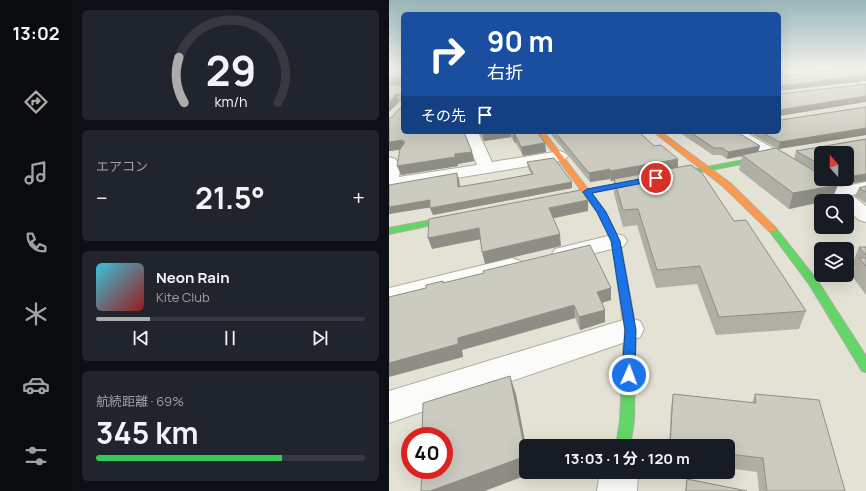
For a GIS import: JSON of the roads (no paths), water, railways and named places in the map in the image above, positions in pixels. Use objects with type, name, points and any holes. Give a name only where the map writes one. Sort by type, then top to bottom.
[{"type":"street","points":[[472,134],[486,168]]},
{"type":"street","points":[[543,134],[601,212],[616,241],[630,330],[627,421],[624,439]]},
{"type":"street","points":[[660,134],[707,169],[751,206],[781,241],[837,316],[866,367]]},
{"type":"street","points":[[738,134],[837,194]]},
{"type":"street","points":[[541,201],[799,152]]},
{"type":"street","points":[[389,162],[393,165],[389,184],[560,156]]},
{"type":"street","points":[[851,194],[866,186]]},
{"type":"street","points":[[854,207],[866,216]]},
{"type":"street","points":[[389,231],[465,216]]},
{"type":"street","points":[[389,296],[616,241]]},
{"type":"street","points":[[389,407],[630,330]]},
{"type":"street","points":[[617,491],[618,479]]}]
